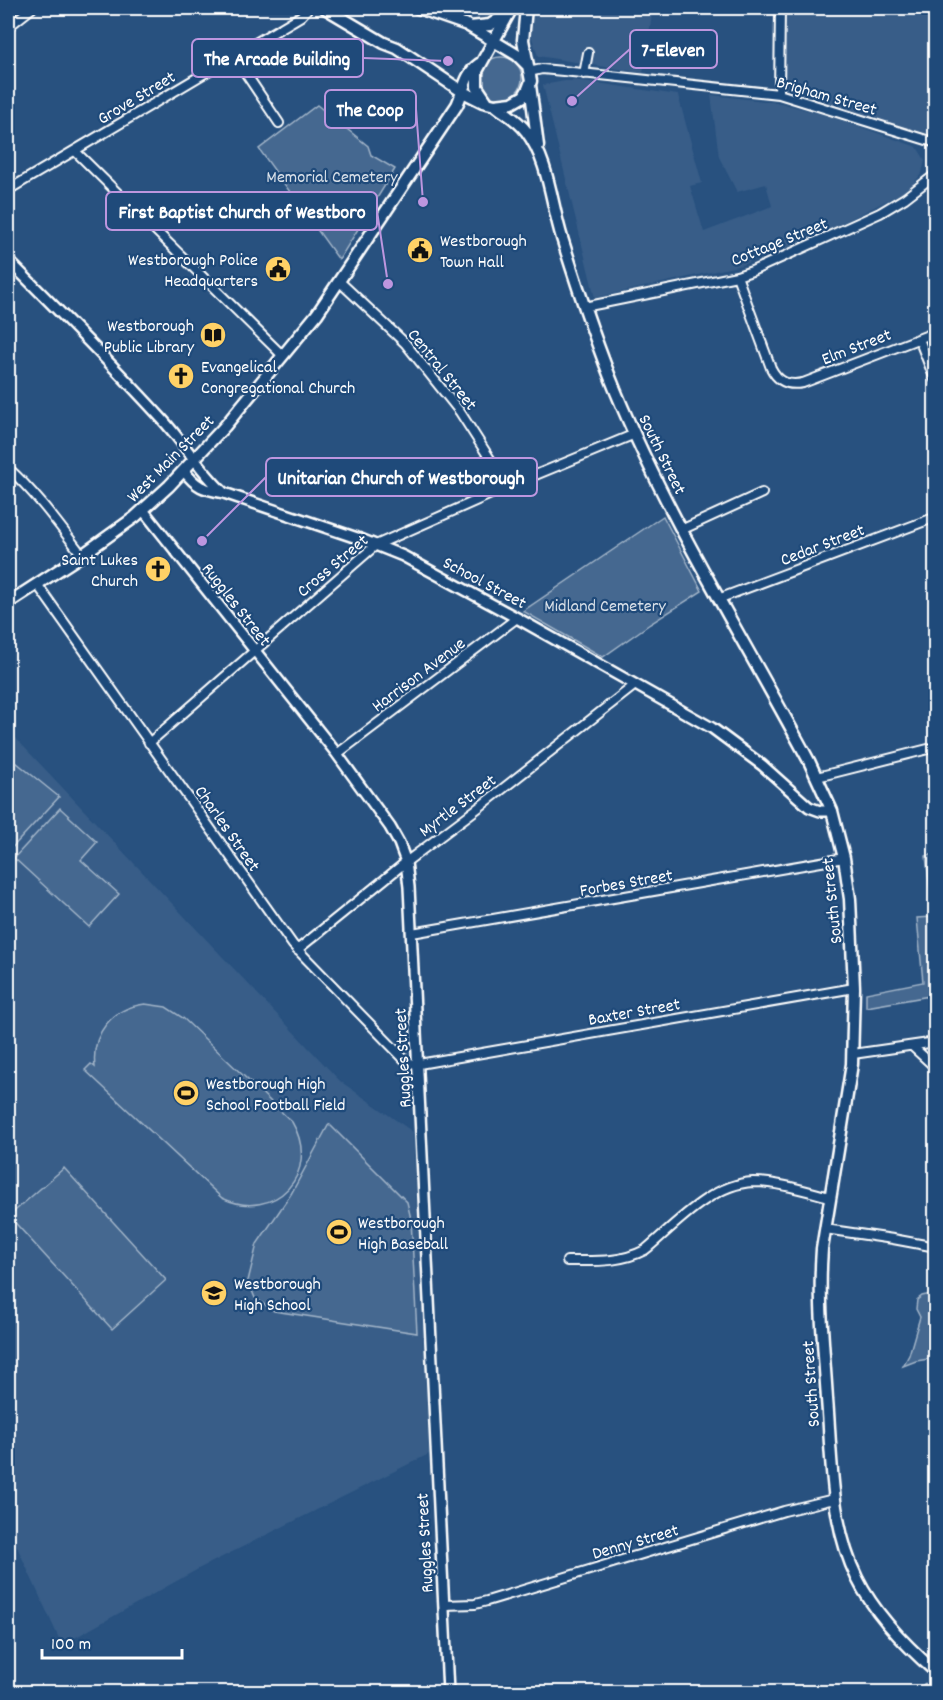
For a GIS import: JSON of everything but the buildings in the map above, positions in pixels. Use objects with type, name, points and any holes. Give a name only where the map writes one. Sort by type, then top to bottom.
[{"type":"main road","points":[[325,8],[413,58],[461,95],[491,104],[508,105],[526,94],[530,84],[524,51],[523,29],[526,8]]},
{"type":"main road","points":[[418,8],[452,18],[494,40],[517,55],[528,68]]},
{"type":"main road","points":[[470,27],[490,25],[510,10]]},
{"type":"main road","name":"West Main Street","points":[[8,603],[82,555],[143,510],[184,471],[237,412],[305,330],[340,282],[461,95],[468,77],[481,62],[507,20],[510,10]]},
{"type":"main road","points":[[491,104],[479,92],[476,84],[481,62],[495,51],[511,52]]},
{"type":"main road","name":"South Street","points":[[530,84],[540,159],[561,237],[615,392],[681,530],[817,777],[832,811],[844,858],[850,899],[854,988],[853,1054],[822,1249],[820,1291],[834,1499],[843,1542],[857,1578],[898,1635],[936,1672]]},
{"type":"main road","name":"South Street","points":[[491,104],[511,117],[526,131],[540,159]]},
{"type":"street","points":[[8,27],[32,8]]},
{"type":"street","name":"Grove Street","points":[[8,190],[301,16],[308,8]]},
{"type":"street","points":[[444,8],[452,18]]},
{"type":"street","points":[[779,94],[780,8]]},
{"type":"street","points":[[584,74],[588,53]]},
{"type":"street","points":[[234,56],[279,123]]},
{"type":"street","name":"Brigham Street","points":[[528,68],[779,94],[936,143]]},
{"type":"street","points":[[75,151],[283,356]]},
{"type":"street","name":"Cottage Street","points":[[584,307],[737,276],[880,213],[905,198],[936,174]]},
{"type":"street","name":"School Street","points":[[8,260],[153,410],[224,493]]},
{"type":"street","name":"Elm Street","points":[[737,276],[771,368],[778,379],[786,383],[803,383],[936,332]]},
{"type":"street","name":"Central Street","points":[[340,282],[405,343],[460,412],[508,487]]},
{"type":"street","points":[[919,339],[936,382]]},
{"type":"street","name":"Cross Street","points":[[149,743],[376,545],[635,434]]},
{"type":"street","points":[[8,468],[47,510],[82,555]]},
{"type":"street","name":"School Street","points":[[184,471],[193,483],[202,489],[224,493],[403,556],[518,618],[729,739],[809,807],[820,811],[832,811]]},
{"type":"street","points":[[681,530],[762,493]]},
{"type":"street","name":"Ruggles Street","points":[[143,510],[337,754],[390,826],[406,862],[419,1064],[448,1692]]},
{"type":"street","name":"Cedar Street","points":[[718,599],[936,517]]},
{"type":"street","name":"Charles Street","points":[[37,584],[297,950],[408,1063],[419,1064]]},
{"type":"street","name":"Harrison Avenue","points":[[337,754],[518,618]]},
{"type":"street","name":"Myrtle Street","points":[[297,950],[406,862],[635,685]]},
{"type":"street","points":[[817,777],[936,747]]},
{"type":"street","name":"Forbes Street","points":[[412,933],[844,858]]},
{"type":"street","name":"Baxter Street","points":[[419,1064],[854,988]]},
{"type":"street","points":[[853,1054],[936,1042]]},
{"type":"street","points":[[912,1046],[936,1068]]},
{"type":"street","points":[[567,1261],[614,1261],[635,1255],[645,1250],[709,1197],[732,1186],[754,1182],[768,1183],[831,1197]]},
{"type":"street","points":[[825,1229],[936,1247]]},
{"type":"street","name":"Denny Street","points":[[444,1605],[453,1606],[487,1601],[784,1511],[834,1499]]},
{"type":"shaded area","points":[[538,8],[653,8],[643,73],[538,56],[531,35],[533,19]]},
{"type":"shaded area","points":[[780,8],[935,8],[935,143],[779,94]]},
{"type":"shaded area","points":[[565,81],[584,81],[678,95],[702,183],[690,186],[704,232],[772,206],[766,184],[737,192],[719,157],[711,95],[781,103],[832,117],[917,147],[925,160],[922,173],[909,189],[880,204],[817,236],[742,265],[595,298],[543,85]]},
{"type":"shaded area","name":"Westborough High School","points":[[8,730],[340,1081],[413,1132],[429,1454],[200,1568],[62,1645],[8,1527]]},
{"type":"green space","points":[[501,57],[516,63],[522,78],[516,93],[501,99],[486,93],[480,78],[486,63]]},
{"type":"green space","name":"Memorial Cemetery","points":[[317,105],[368,146],[371,155],[395,169],[339,260],[259,149]]},
{"type":"green space","name":"Midland Cemetery","points":[[663,516],[702,591],[603,657],[523,611]]},
{"type":"green space","points":[[8,762],[17,763],[59,797],[8,852]]},
{"type":"green space","points":[[60,808],[97,842],[81,860],[119,894],[89,927],[14,858]]},
{"type":"green space","points":[[935,854],[935,995],[866,1007],[866,993],[923,982],[917,918],[933,917],[926,856]]},
{"type":"green space","name":"Westborough High School Football Field","points":[[145,1004],[166,1007],[183,1018],[292,1122],[300,1141],[301,1159],[297,1175],[288,1188],[275,1198],[260,1204],[241,1204],[222,1198],[85,1070],[91,1064],[95,1067],[96,1043],[106,1024],[123,1011]]},
{"type":"green space","name":"Westborough High Baseball","points":[[329,1124],[407,1202],[411,1219],[417,1333],[274,1311],[255,1298],[248,1281],[257,1244],[291,1194]]},
{"type":"green space","points":[[64,1168],[166,1280],[112,1329],[9,1216]]},
{"type":"green space","points":[[931,1294],[935,1295],[935,1358],[903,1366],[909,1355],[920,1317],[916,1309],[917,1300]]},
{"type":"waterway","points":[[916,1692],[925,1684]]},
{"type":"place","name":"The Arcade Building","points":[[448,61]]},
{"type":"place","name":"7-Eleven","points":[[572,101]]},
{"type":"place","name":"The Coop","points":[[423,202]]},
{"type":"place","name":"Westborough Town Hall","points":[[420,250]]},
{"type":"place","name":"Westborough Police Headquarters","points":[[278,269]]},
{"type":"place","name":"First Baptist Church of Westboro","points":[[388,284]]},
{"type":"place","name":"Westborough Public Library","points":[[213,335]]},
{"type":"place","name":"Evangelical Congregational Church","points":[[181,376]]},
{"type":"place","name":"Unitarian Church of Westborough","points":[[202,541]]},
{"type":"place","name":"Saint Lukes Church","points":[[158,569]]},
{"type":"place","name":"Westborough High School Football Field","points":[[186,1093]]},
{"type":"place","name":"Westborough High Baseball","points":[[339,1232]]},
{"type":"place","name":"Westborough High School","points":[[214,1293]]}]
